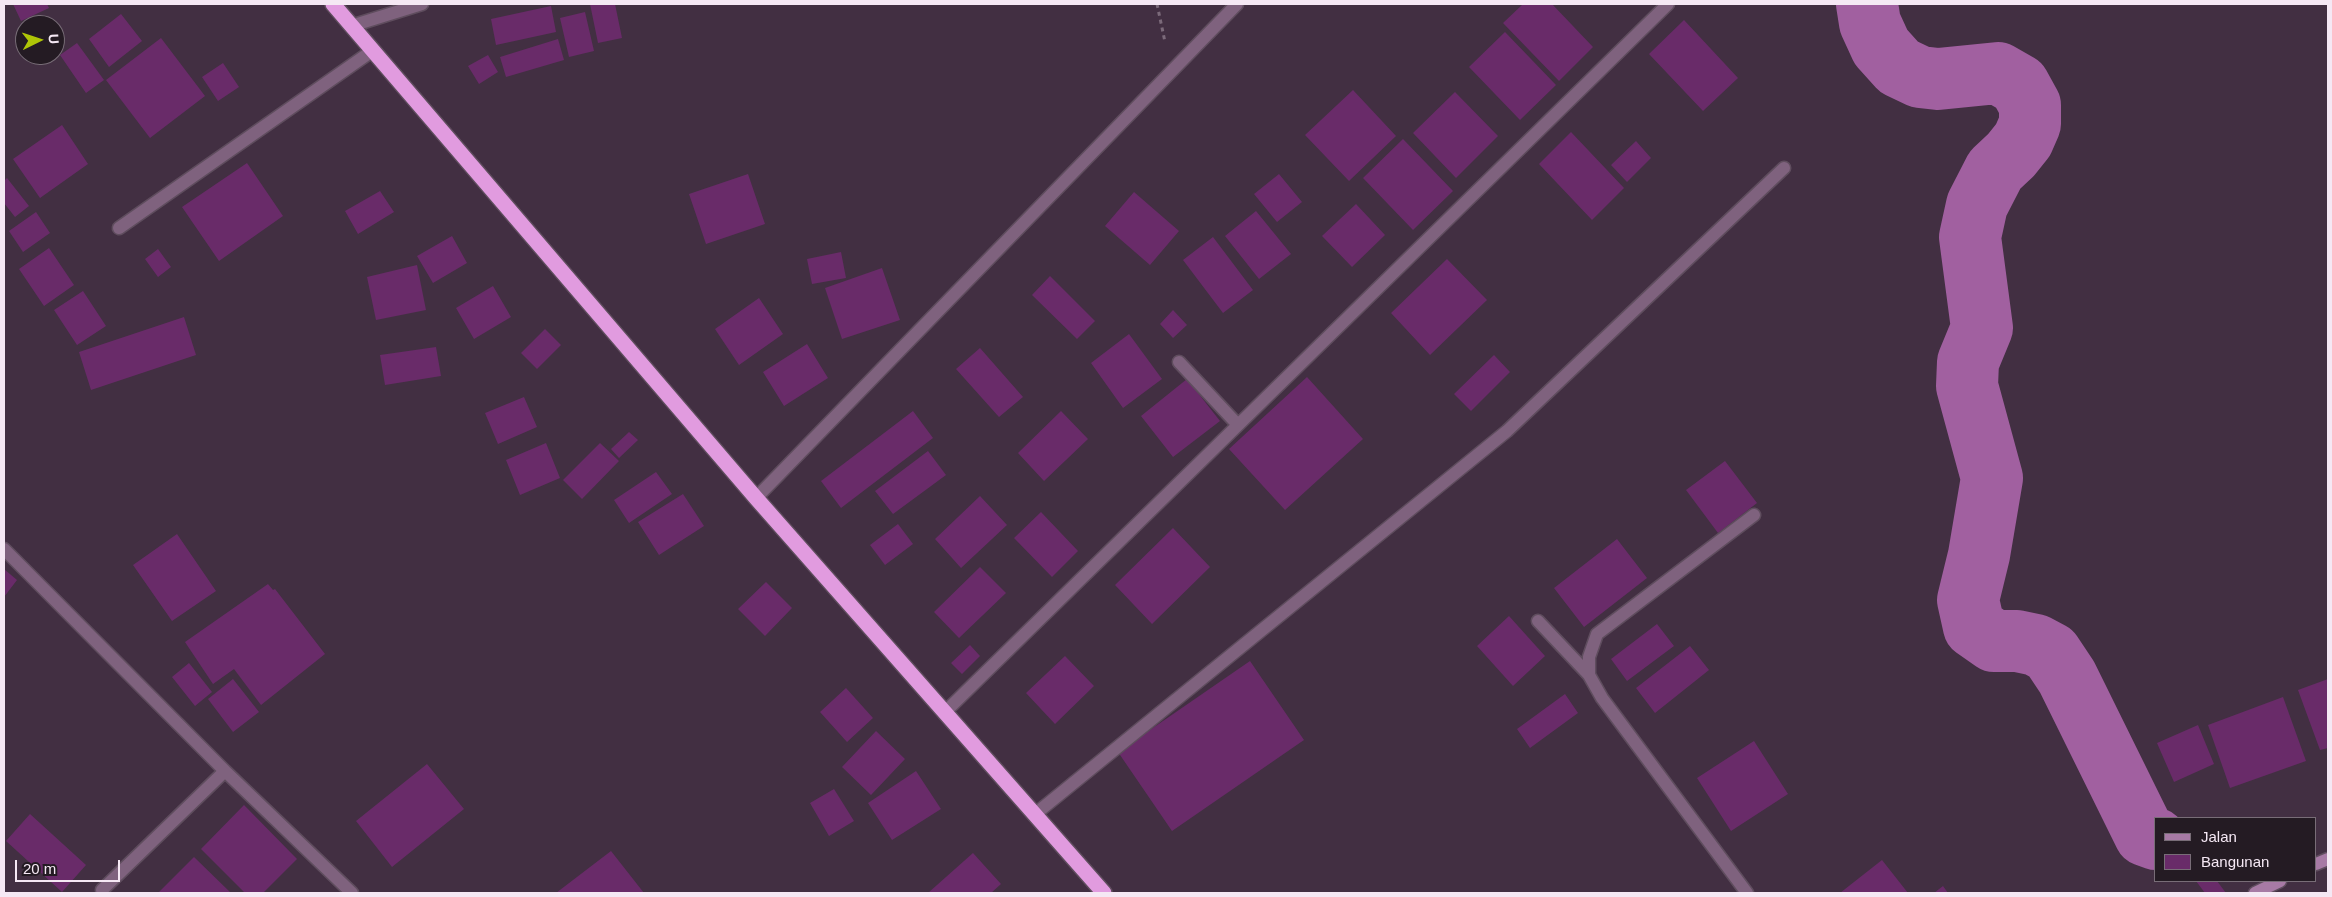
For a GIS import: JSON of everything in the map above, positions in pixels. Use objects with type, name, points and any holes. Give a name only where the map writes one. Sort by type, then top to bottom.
[{"type":"highway","points":[[333,4],[756,498],[1104,893]]},
{"type":"main road","points":[[2255,893],[2278,882]]},
{"type":"street","points":[[351,26],[422,4]]},
{"type":"street","points":[[756,498],[1237,4]]},
{"type":"street","points":[[944,713],[1668,4]]},
{"type":"street","points":[[119,228],[372,51]]},
{"type":"street","points":[[1034,815],[1508,431],[1784,168]]},
{"type":"street","points":[[1179,362],[1238,424]]},
{"type":"street","points":[[1589,675],[1589,657],[1598,634],[1754,515]]},
{"type":"street","points":[[4,549],[225,771],[352,893]]},
{"type":"street","points":[[1538,621],[1589,675],[1602,698],[1747,893]]},
{"type":"street","points":[[102,890],[225,771]]},
{"type":"path","points":[[1157,4],[1171,72]]},
{"type":"building","points":[[13,4],[47,4],[49,8],[34,15],[18,15]]},
{"type":"building","points":[[590,4],[615,4],[622,38],[598,43]]},
{"type":"building","points":[[1523,4],[1552,4],[1593,47],[1559,81],[1503,23]]},
{"type":"building","points":[[551,6],[556,32],[496,45],[491,19]]},
{"type":"building","points":[[585,12],[594,51],[569,57],[560,18]]},
{"type":"building","points":[[121,14],[142,41],[109,67],[89,39]]},
{"type":"building","points":[[1684,20],[1738,78],[1703,111],[1649,54]]},
{"type":"building","points":[[1505,32],[1556,85],[1520,120],[1469,67]]},
{"type":"building","points":[[161,38],[205,96],[150,138],[106,80]]},
{"type":"building","points":[[558,39],[564,60],[506,77],[500,57]]},
{"type":"building","points":[[77,43],[104,80],[86,93],[65,62],[65,51]]},
{"type":"building","points":[[488,55],[498,72],[479,84],[468,66]]},
{"type":"building","points":[[223,63],[239,87],[218,101],[202,77]]},
{"type":"building","points":[[1353,90],[1396,136],[1349,181],[1305,135]]},
{"type":"building","points":[[1455,92],[1498,136],[1456,178],[1413,133]]},
{"type":"building","points":[[62,125],[88,164],[40,198],[13,159]]},
{"type":"building","points":[[1571,132],[1624,188],[1592,220],[1539,164]]},
{"type":"building","points":[[1403,139],[1453,191],[1413,230],[1363,178]]},
{"type":"building","points":[[1636,141],[1651,158],[1627,182],[1611,165]]},
{"type":"building","points":[[247,163],[283,216],[219,261],[182,207]]},
{"type":"building","points":[[748,174],[765,224],[706,244],[689,194]]},
{"type":"building","points":[[1279,174],[1302,202],[1277,222],[1254,194]]},
{"type":"building","points":[[7,178],[29,206],[15,217],[4,203],[4,181]]},
{"type":"building","points":[[380,191],[394,212],[358,234],[345,211]]},
{"type":"building","points":[[1134,192],[1179,231],[1150,265],[1105,226]]},
{"type":"building","points":[[1356,204],[1385,235],[1352,267],[1322,236]]},
{"type":"building","points":[[1256,211],[1291,254],[1259,279],[1225,236]]},
{"type":"building","points":[[36,212],[50,233],[23,252],[9,231]]},
{"type":"building","points":[[452,236],[467,263],[433,283],[417,256]]},
{"type":"building","points":[[1213,237],[1253,290],[1223,313],[1183,260]]},
{"type":"building","points":[[49,248],[74,285],[44,306],[19,269]]},
{"type":"building","points":[[158,249],[171,267],[158,277],[145,259]]},
{"type":"building","points":[[841,252],[846,278],[812,284],[807,259]]},
{"type":"building","points":[[1447,259],[1487,300],[1430,355],[1391,313]]},
{"type":"building","points":[[417,265],[426,310],[376,320],[367,277]]},
{"type":"building","points":[[882,268],[900,320],[842,339],[825,288]]},
{"type":"building","points":[[1050,276],[1095,321],[1077,339],[1032,295]]},
{"type":"building","points":[[493,286],[511,317],[474,339],[456,308]]},
{"type":"building","points":[[83,291],[106,326],[77,345],[54,310]]},
{"type":"building","points":[[759,298],[783,334],[739,365],[715,329]]},
{"type":"building","points":[[1173,310],[1187,325],[1173,338],[1160,324]]},
{"type":"building","points":[[184,317],[196,355],[91,390],[79,352]]},
{"type":"building","points":[[545,329],[561,345],[537,369],[521,353]]},
{"type":"building","points":[[1129,334],[1162,379],[1123,408],[1091,363]]},
{"type":"building","points":[[807,344],[828,378],[784,406],[763,372]]},
{"type":"building","points":[[436,347],[441,376],[385,385],[380,355]]},
{"type":"building","points":[[980,348],[1023,397],[999,417],[956,369]]},
{"type":"building","points":[[1494,355],[1510,372],[1471,411],[1454,394]]},
{"type":"building","points":[[1307,377],[1363,439],[1285,510],[1229,449]]},
{"type":"building","points":[[1187,379],[1220,421],[1173,457],[1141,416]]},
{"type":"building","points":[[524,397],[537,427],[498,444],[485,413]]},
{"type":"building","points":[[913,411],[933,438],[841,508],[821,481]]},
{"type":"building","points":[[1061,411],[1088,439],[1044,481],[1018,453]]},
{"type":"building","points":[[629,432],[638,440],[619,458],[611,449]]},
{"type":"building","points":[[546,443],[560,478],[520,495],[506,460]]},
{"type":"building","points":[[600,443],[619,461],[582,499],[563,480]]},
{"type":"building","points":[[928,451],[946,475],[893,514],[875,491]]},
{"type":"building","points":[[1725,461],[1757,503],[1718,533],[1686,490]]},
{"type":"building","points":[[656,472],[672,494],[629,523],[614,500]]},
{"type":"building","points":[[683,494],[704,526],[659,555],[638,522]]},
{"type":"building","points":[[980,496],[1007,525],[961,568],[935,539]]},
{"type":"building","points":[[1041,512],[1078,551],[1052,577],[1014,538]]},
{"type":"building","points":[[898,524],[913,544],[885,565],[870,545]]},
{"type":"building","points":[[1173,528],[1210,567],[1152,624],[1115,585]]},
{"type":"building","points":[[177,534],[216,591],[172,621],[133,565]]},
{"type":"building","points":[[1617,539],[1647,578],[1584,627],[1554,588]]},
{"type":"building","points":[[980,567],[1006,593],[959,638],[934,612]]},
{"type":"building","points":[[4,569],[17,580],[4,597]]},
{"type":"building","points":[[766,582],[792,608],[765,636],[738,609]]},
{"type":"building","points":[[268,584],[273,590],[275,589],[325,654],[261,705],[234,669],[213,684],[185,642]]},
{"type":"building","points":[[1509,616],[1545,656],[1513,686],[1477,646]]},
{"type":"building","points":[[1657,624],[1674,646],[1627,681],[1611,659]]},
{"type":"building","points":[[970,645],[980,656],[962,674],[951,663]]},
{"type":"building","points":[[1690,646],[1709,670],[1655,713],[1636,688]]},
{"type":"building","points":[[1065,656],[1094,686],[1055,724],[1026,693]]},
{"type":"building","points":[[1250,661],[1304,740],[1172,831],[1118,752]]},
{"type":"building","points":[[189,663],[212,692],[195,706],[172,677]]},
{"type":"building","points":[[233,679],[259,712],[233,732],[208,699]]},
{"type":"building","points":[[2328,679],[2328,748],[2320,750],[2298,690]]},
{"type":"building","points":[[846,688],[873,718],[847,742],[820,712]]},
{"type":"building","points":[[1565,694],[1578,713],[1530,748],[1517,729]]},
{"type":"building","points":[[2283,697],[2306,761],[2230,788],[2208,725]]},
{"type":"building","points":[[2198,725],[2214,764],[2174,782],[2157,743]]},
{"type":"building","points":[[876,731],[905,759],[871,795],[842,767]]},
{"type":"building","points":[[1754,741],[1788,794],[1731,831],[1697,778]]},
{"type":"building","points":[[427,764],[464,809],[392,867],[356,821]]},
{"type":"building","points":[[916,771],[941,809],[892,840],[868,803]]},
{"type":"building","points":[[834,789],[854,821],[829,836],[810,803]]},
{"type":"building","points":[[244,805],[297,859],[263,893],[245,893],[201,849]]},
{"type":"building","points":[[30,814],[86,865],[62,892],[6,841]]},
{"type":"building","points":[[611,851],[644,893],[556,893]]},
{"type":"building","points":[[973,853],[1001,884],[991,893],[928,893]]},
{"type":"building","points":[[194,857],[231,893],[158,893]]},
{"type":"building","points":[[1882,860],[1908,893],[1840,893]]},
{"type":"building","points":[[2197,882],[2218,882],[2226,893],[2205,893]]},
{"type":"building","points":[[1943,886],[1948,893],[1934,893]]},
{"type":"waterway","points":[[1867,4],[1870,23],[1881,47],[1899,67],[1920,77],[1938,79],[1998,73],[2019,85],[2030,105],[2030,124],[2023,140],[1995,170],[1977,205],[1970,237],[1982,328],[1968,362],[1967,386],[1992,478],[1979,555],[1968,600],[1974,627],[1994,641],[2017,641],[2036,645],[2051,653],[2067,677],[2145,835],[2154,838]]}]
